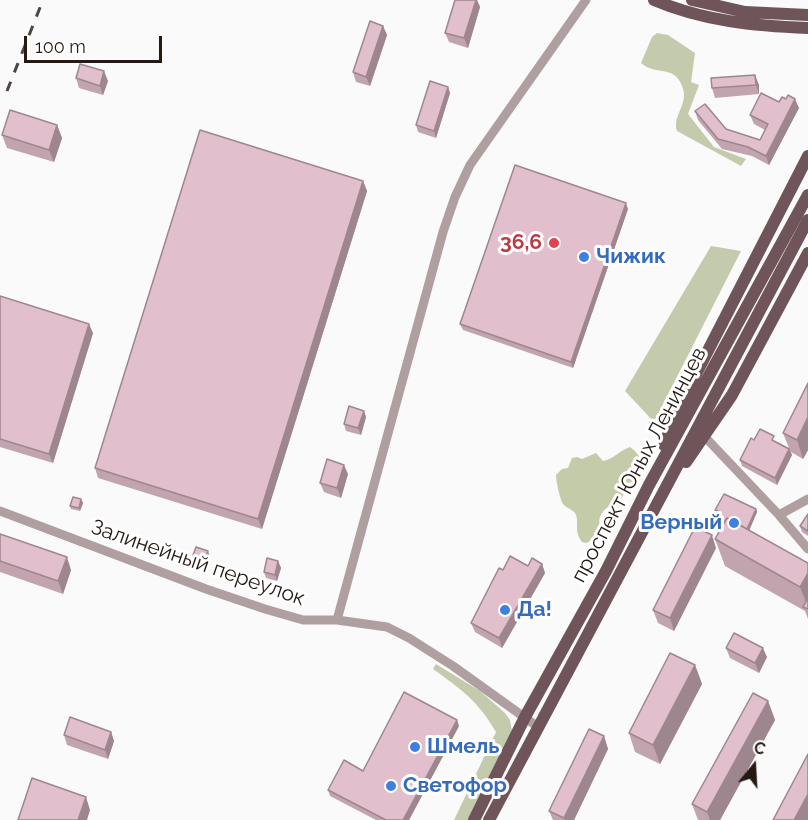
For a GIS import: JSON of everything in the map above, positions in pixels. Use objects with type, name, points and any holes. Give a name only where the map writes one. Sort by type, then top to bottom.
[{"type":"main road","points":[[654,0],[723,21],[808,28]]},
{"type":"main road","points":[[692,0],[745,12],[808,15]]},
{"type":"main road","points":[[649,485],[679,406],[808,156]]},
{"type":"main road","name":"проспект Юных Ленинцев","points":[[474,820],[525,717],[808,195]]},
{"type":"main road","name":"проспект Юных Ленинцев","points":[[489,820],[808,220]]},
{"type":"main road","points":[[663,495],[732,395],[808,253]]},
{"type":"street","points":[[337,620],[443,232],[455,196],[470,165],[494,129],[586,0]]},
{"type":"street","points":[[705,437],[808,549]]},
{"type":"street","points":[[779,515],[808,499]]},
{"type":"street","name":"Залинейный переулок","points":[[0,511],[265,609],[303,620],[337,620],[387,627],[453,666],[538,727]]},
{"type":"green space","points":[[657,33],[668,35],[695,53],[691,82],[699,85],[688,114],[714,147],[746,159],[741,166],[677,131],[676,126],[684,95],[680,81],[671,73],[647,67],[641,63],[652,37]]},
{"type":"green space","points":[[711,246],[741,251],[654,422],[625,391]]},
{"type":"green space","points":[[630,447],[642,463],[639,477],[628,483],[620,500],[602,513],[598,536],[586,543],[582,542],[578,534],[575,513],[562,502],[556,475],[562,469],[568,468],[572,458],[582,459],[596,453],[603,461]]},
{"type":"green space","points":[[436,664],[480,691],[510,720],[513,736],[468,820],[454,820],[496,732],[483,712],[469,697],[433,669]]},
{"type":"building","points":[[455,0],[476,0],[464,38],[445,33]]},
{"type":"building","points":[[370,21],[383,26],[366,77],[353,72]]},
{"type":"building","points":[[80,64],[104,71],[100,86],[76,78]]},
{"type":"building","points":[[755,75],[756,85],[712,88],[711,78]]},
{"type":"building","points":[[430,81],[448,87],[434,131],[416,125]]},
{"type":"building","points":[[761,93],[779,102],[782,97],[786,99],[788,95],[795,99],[766,156],[748,147],[718,139],[695,111],[705,104],[726,129],[760,140],[768,124],[750,115]]},
{"type":"building","points":[[10,110],[57,125],[49,150],[2,135]]},
{"type":"building","points":[[200,130],[363,181],[258,519],[95,468]]},
{"type":"building","points":[[515,165],[626,203],[571,362],[460,324]]},
{"type":"building","points":[[0,296],[89,324],[49,454],[0,439]]},
{"type":"building","points":[[808,383],[808,417],[797,440],[783,433]]},
{"type":"building","points":[[349,406],[364,411],[358,428],[344,424]]},
{"type":"building","points":[[760,429],[774,436],[772,440],[789,449],[775,478],[740,460],[751,438],[754,440]]},
{"type":"building","points":[[327,459],[344,465],[337,488],[320,483]]},
{"type":"building","name":"Верный","points":[[724,494],[756,509],[747,529],[727,518],[720,529],[711,524],[718,511],[715,510]]},
{"type":"building","points":[[73,497],[81,499],[79,508],[70,506]]},
{"type":"building","points":[[808,514],[808,531],[800,526]]},
{"type":"building","points":[[727,518],[808,563],[808,573],[800,587],[715,539]]},
{"type":"building","points":[[695,527],[712,535],[670,618],[653,610]]},
{"type":"building","points":[[0,534],[67,557],[58,581],[0,561]]},
{"type":"building","points":[[196,547],[208,551],[205,559],[193,555]]},
{"type":"building","name":"Да!","points":[[510,556],[528,566],[532,558],[542,564],[499,638],[471,623],[499,568],[503,570]]},
{"type":"building","points":[[267,558],[278,561],[275,575],[264,572]]},
{"type":"building","points":[[808,598],[808,609],[803,607]]},
{"type":"building","points":[[734,633],[763,648],[755,663],[726,648]]},
{"type":"building","points":[[670,653],[695,665],[653,745],[629,733]]},
{"type":"building","name":"Шмель","points":[[404,692],[457,720],[403,820],[386,820],[328,790],[344,760],[363,771]]},
{"type":"building","points":[[753,693],[768,701],[707,812],[692,804]]},
{"type":"building","points":[[70,717],[111,732],[105,750],[64,735]]},
{"type":"building","points":[[589,729],[604,736],[564,818],[549,811]]},
{"type":"building","points":[[808,754],[808,794],[794,820],[773,820]]},
{"type":"building","points":[[32,778],[86,797],[78,820],[18,820]]},
{"type":"railway","points":[[7,91],[43,0]]},
{"type":"place","name":"36,6","points":[[554,243]]},
{"type":"place","name":"Чижик","points":[[584,257]]},
{"type":"place","name":"Верный","points":[[734,523]]},
{"type":"place","name":"Да!","points":[[505,610]]},
{"type":"place","name":"Шмель","points":[[415,747]]},
{"type":"place","name":"Светофор","points":[[391,786]]}]
